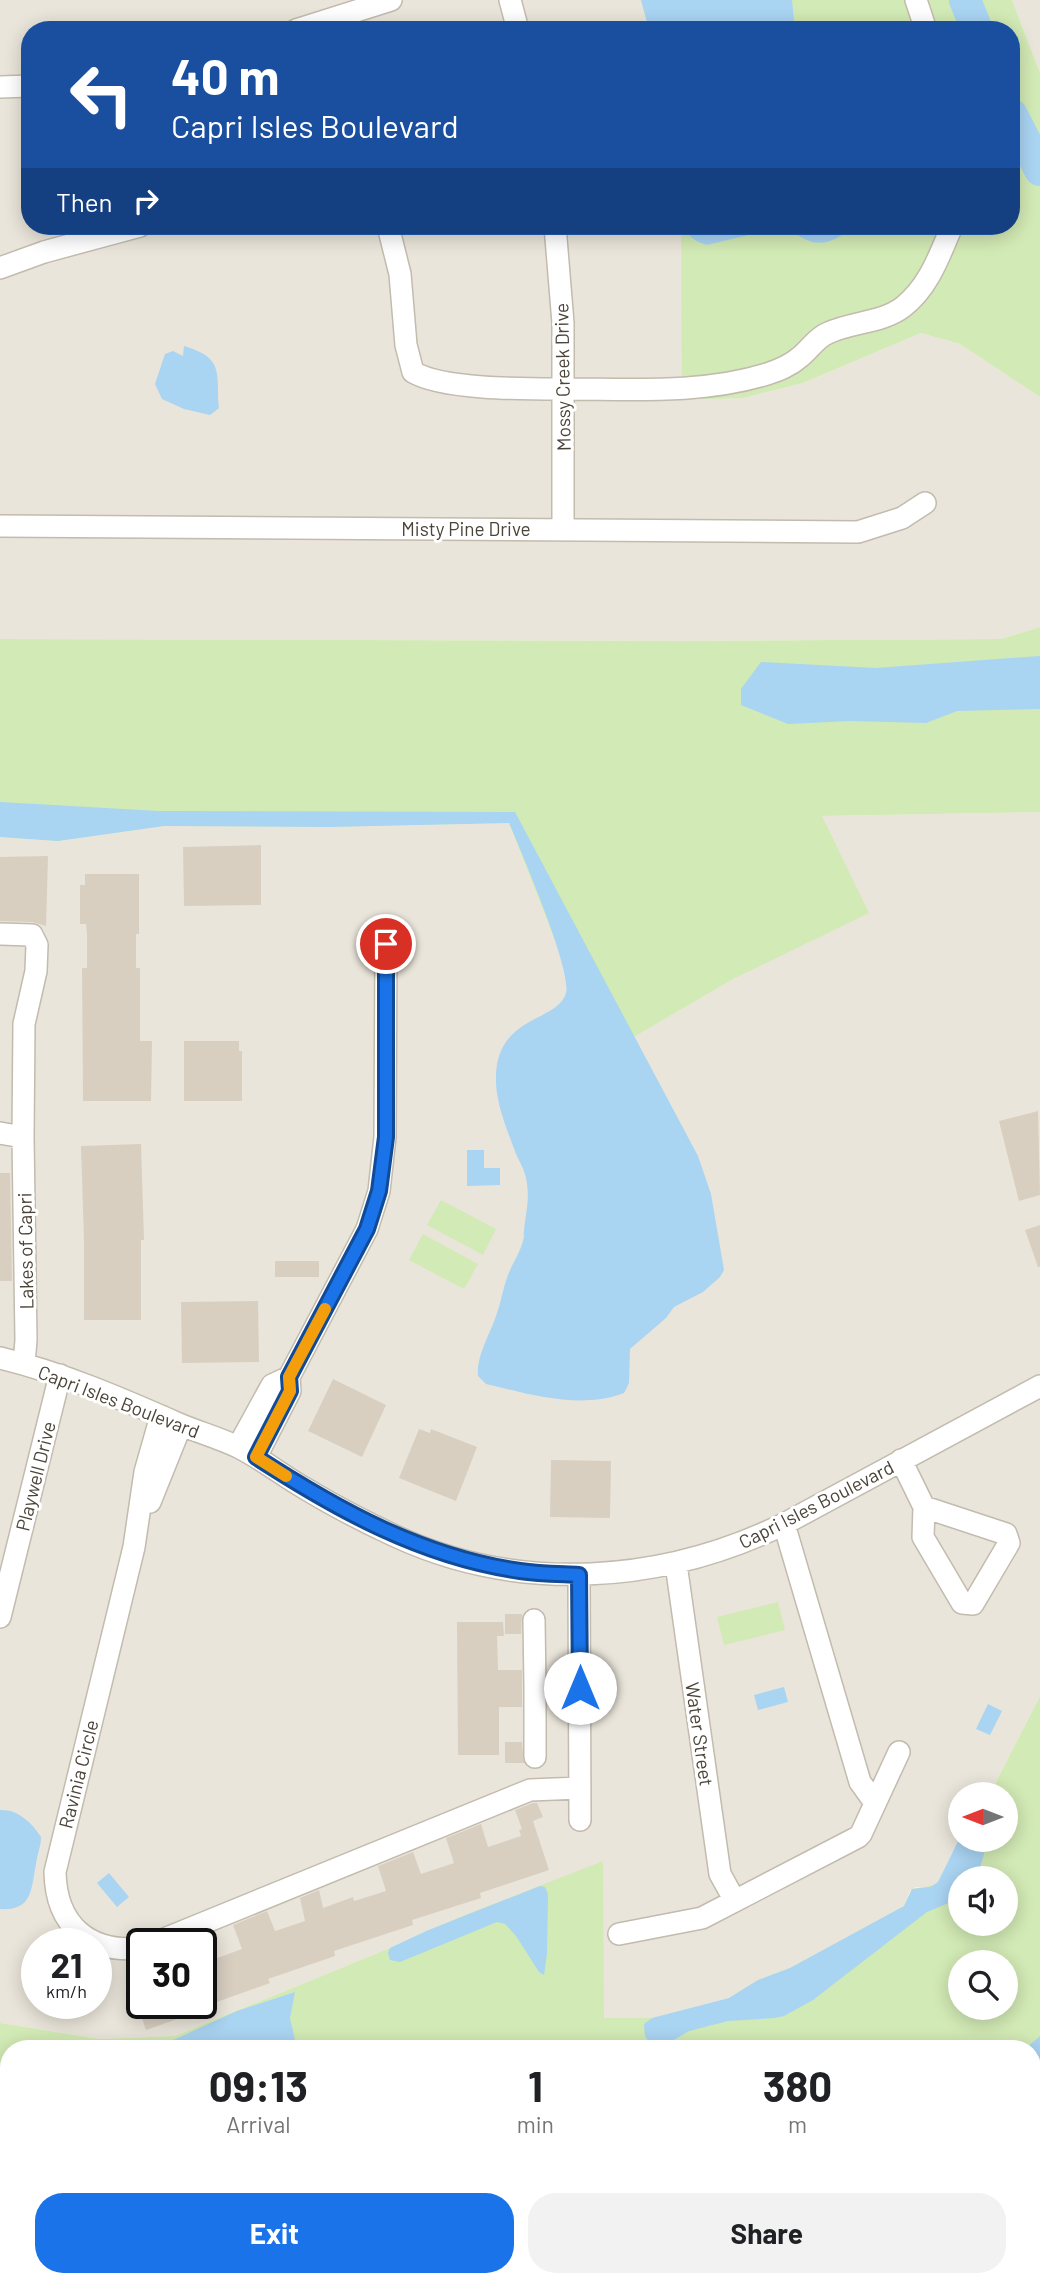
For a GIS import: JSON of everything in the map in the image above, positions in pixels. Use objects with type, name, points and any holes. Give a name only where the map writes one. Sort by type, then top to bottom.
[{"type":"street","points":[[324,21],[391,0]]},
{"type":"street","points":[[510,0],[516,21]]},
{"type":"street","points":[[916,0],[923,21]]},
{"type":"street","points":[[0,87],[21,86]]},
{"type":"street","points":[[0,268],[44,252],[107,235]]},
{"type":"street","points":[[390,235],[400,274],[406,345],[413,372],[423,378],[485,386],[648,390],[740,380],[789,366],[818,338],[902,308],[920,290],[934,268],[949,235]]},
{"type":"street","name":"Mossy Creek Drive","points":[[556,235],[563,323],[563,529]]},
{"type":"street","name":"Misty Pine Drive","points":[[0,526],[858,532],[902,518],[925,503]]},
{"type":"street","name":"Lakes of Capri","points":[[0,934],[32,935],[37,945],[36,971],[24,1024],[24,1364]]},
{"type":"street","points":[[247,1452],[290,1391],[289,1377],[374,1213],[384,1165],[386,944]]},
{"type":"street","points":[[0,1133],[23,1137]]},
{"type":"street","name":"Capri Isles Boulevard","points":[[0,1358],[60,1375],[247,1452],[306,1489],[412,1543],[496,1567],[524,1572],[579,1575],[620,1573],[676,1564],[734,1547],[785,1524],[1040,1386]]},
{"type":"street","name":"Playwell Drive","points":[[0,1617],[60,1375]]},
{"type":"street","name":"Ravinia Circle","points":[[134,1547],[145,1472],[160,1416]]},
{"type":"street","name":"Ravinia Circle","points":[[126,1948],[108,1947],[89,1939],[80,1933],[63,1912],[56,1894],[57,1861],[134,1547],[158,1478],[181,1425]]},
{"type":"street","name":"Capri Isles Boulevard","points":[[901,1460],[924,1507],[923,1537],[962,1604],[973,1604],[1009,1542],[1006,1534],[924,1507]]},
{"type":"street","points":[[785,1524],[860,1782],[876,1804]]},
{"type":"street","name":"Water Street","points":[[676,1564],[720,1874],[735,1901]]},
{"type":"street","points":[[579,1575],[580,1820]]},
{"type":"street","points":[[534,1620],[535,1757]]},
{"type":"street","points":[[535,1688],[580,1688]]},
{"type":"street","points":[[619,1934],[702,1918],[858,1837],[900,1752]]},
{"type":"street","points":[[191,1928],[530,1790],[580,1788]]},
{"type":"shaded area","points":[[0,0],[641,0],[647,21],[21,21],[21,235],[681,235],[683,400],[743,398],[803,383],[921,333],[960,344],[1040,397],[1040,627],[1001,639],[0,639]]},
{"type":"shaded area","points":[[1012,0],[1040,0],[1040,73]]},
{"type":"shaded area","points":[[1040,812],[1040,1696],[996,1782],[948,1782],[948,1852],[953,1852],[938,1882],[930,1887],[916,1887],[910,1891],[904,1906],[790,1968],[758,1980],[729,1998],[652,2018],[603,2018],[603,1862],[426,1931],[217,2019],[217,1928],[126,1928],[126,2019],[217,2019],[175,2036],[100,2039],[0,2023],[0,837],[58,841],[164,826],[328,827],[509,823],[563,961],[634,1037],[735,978],[822,816]]},
{"type":"green space","points":[[641,0],[1012,0],[1040,73],[1040,397],[960,344],[921,333],[803,383],[743,398],[682,400],[681,235],[1020,235],[1020,21],[647,21]]},
{"type":"green space","points":[[1040,627],[1040,812],[822,816],[869,913],[735,978],[634,1037],[563,961],[509,823],[328,827],[164,826],[58,841],[0,837],[0,639],[1001,639]]},
{"type":"green space","points":[[441,1200],[496,1229],[483,1255],[427,1225]]},
{"type":"green space","points":[[423,1234],[478,1264],[464,1289],[409,1260]]},
{"type":"green space","points":[[778,1602],[785,1630],[724,1645],[717,1617]]},
{"type":"green space","points":[[1040,1696],[1040,2040],[0,2040],[0,2023],[100,2039],[175,2036],[460,1917],[603,1861],[604,2018],[652,2018],[729,1998],[758,1980],[790,1968],[904,1906],[912,1889],[935,1885],[942,1878],[953,1852],[1018,1852],[1018,1782],[996,1782]]},
{"type":"water","points":[[641,0],[792,0],[794,21],[647,21]]},
{"type":"water","points":[[690,235],[749,235],[707,245]]},
{"type":"water","points":[[798,235],[842,235],[822,243]]},
{"type":"water","points":[[184,346],[206,356],[216,368],[219,408],[210,415],[184,409],[162,399],[155,384],[165,354],[173,351],[183,356]]},
{"type":"water","points":[[1040,656],[1040,709],[957,711],[926,723],[850,721],[788,724],[741,705],[741,689],[761,662],[876,668]]},
{"type":"water","points":[[0,802],[158,811],[515,812],[698,1156],[711,1194],[724,1270],[720,1277],[703,1292],[674,1307],[666,1318],[630,1349],[629,1383],[624,1393],[590,1400],[555,1399],[486,1384],[478,1376],[481,1353],[498,1311],[508,1275],[523,1241],[528,1203],[525,1174],[498,1101],[498,1061],[505,1044],[515,1032],[561,1003],[566,993],[566,980],[554,936],[509,823],[328,827],[164,826],[58,841],[0,837]]},
{"type":"water","points":[[467,1150],[484,1150],[484,1168],[500,1168],[500,1185],[467,1186]]},
{"type":"water","points":[[784,1687],[788,1702],[758,1710],[754,1695]]},
{"type":"water","points":[[988,1704],[1002,1711],[990,1735],[976,1729]]},
{"type":"water","points":[[0,1810],[13,1812],[24,1818],[41,1837],[31,1890],[25,1902],[11,1909],[0,1909]]},
{"type":"water","points":[[953,1852],[984,1852],[980,1866],[948,1866],[948,1903],[927,1912],[813,2000],[784,2016],[728,2021],[689,2031],[674,2040],[648,2040],[645,2036],[644,2024],[652,2018],[729,1998],[758,1980],[790,1968],[904,1906],[912,1889],[930,1887],[938,1882]]},
{"type":"water","points":[[109,1873],[129,1897],[117,1907],[97,1883]]},
{"type":"water","points":[[540,1886],[545,1887],[548,1894],[544,1975],[539,1972],[516,1936],[505,1924],[497,1922],[400,1962],[390,1960],[390,1948]]},
{"type":"water","points":[[295,1992],[290,2018],[295,2040],[173,2040],[237,2011]]},
{"type":"building","points":[[261,845],[261,905],[184,906],[183,847]]},
{"type":"building","points":[[48,856],[46,926],[32,922],[0,921],[0,857]]},
{"type":"building","points":[[85,874],[139,874],[136,968],[140,968],[140,1041],[152,1041],[151,1101],[83,1101],[82,968],[87,968],[87,934],[86,924],[80,924],[80,885],[85,885]]},
{"type":"building","points":[[184,1041],[239,1041],[239,1051],[242,1051],[242,1101],[184,1101]]},
{"type":"building","points":[[1038,1111],[1040,1195],[1019,1201],[999,1121]]},
{"type":"building","points":[[141,1144],[144,1240],[141,1240],[141,1320],[84,1320],[81,1146]]},
{"type":"building","points":[[0,1173],[10,1173],[12,1281],[0,1281]]},
{"type":"building","points":[[1040,1225],[1040,1267],[1038,1267],[1025,1230]]},
{"type":"building","points":[[275,1261],[319,1261],[319,1277],[275,1277]]},
{"type":"building","points":[[258,1301],[259,1362],[182,1363],[181,1302]]},
{"type":"building","points":[[333,1379],[386,1405],[362,1457],[308,1431]]},
{"type":"building","points":[[419,1429],[430,1433],[431,1429],[477,1447],[456,1501],[399,1478]]},
{"type":"building","points":[[551,1460],[611,1461],[610,1518],[550,1517]]},
{"type":"building","points":[[505,1614],[522,1614],[521,1634],[505,1634]]},
{"type":"building","points":[[457,1622],[503,1622],[504,1636],[497,1636],[498,1670],[522,1670],[522,1707],[499,1707],[499,1755],[458,1755]]},
{"type":"building","points":[[505,1742],[522,1742],[524,1763],[505,1763]]},
{"type":"building","points":[[537,1803],[543,1817],[533,1821],[549,1870],[480,1893],[481,1898],[412,1920],[413,1925],[334,1951],[335,1956],[268,1979],[270,1983],[217,2002],[217,1958],[242,1949],[233,1925],[267,1911],[275,1931],[305,1921],[300,1898],[319,1890],[323,1908],[353,1897],[354,1901],[386,1891],[378,1866],[413,1852],[421,1874],[454,1863],[446,1838],[481,1824],[488,1847],[521,1836],[519,1830],[522,1829],[515,1810]]},
{"type":"building","points":[[142,2019],[177,2019],[146,2030]]},
{"type":"waterway","points":[[965,0],[973,21]]},
{"type":"waterway","points":[[1020,131],[1040,170]]},
{"type":"slow traffic","points":[[286,1476],[256,1457],[290,1391],[289,1377],[325,1309]]},
{"type":"route","points":[[386,944],[386,1137],[384,1165],[374,1213],[289,1377],[290,1391],[256,1457],[306,1489],[412,1543],[496,1567],[524,1572],[579,1575],[580,1688]]}]
